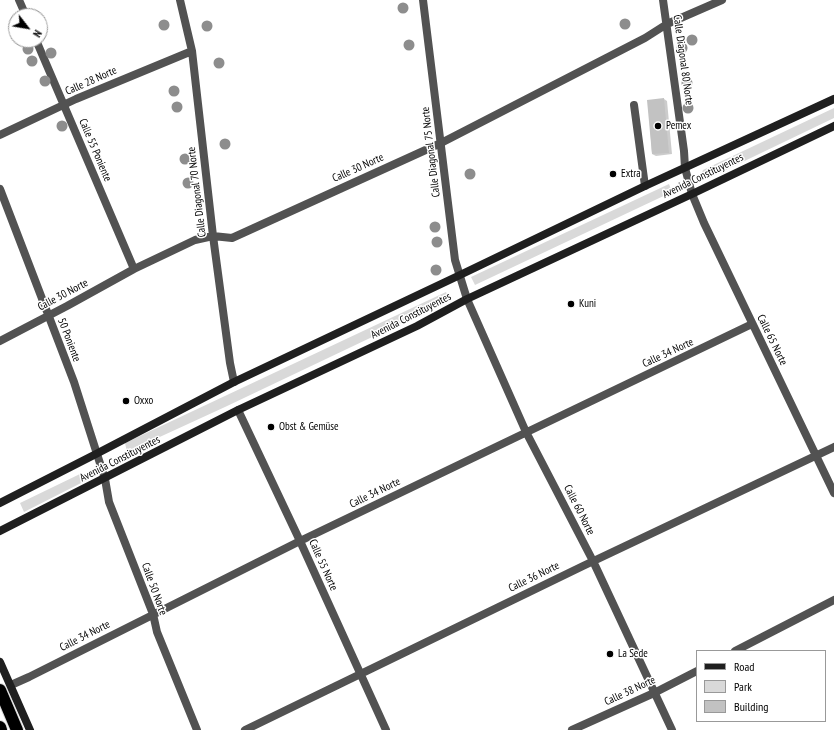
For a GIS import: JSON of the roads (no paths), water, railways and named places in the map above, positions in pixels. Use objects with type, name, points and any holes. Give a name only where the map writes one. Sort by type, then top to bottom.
[{"type":"highway","points":[[5,688],[17,730]]},
{"type":"main road","name":"Avenida Constituyentes","points":[[0,503],[234,382],[645,186],[834,99]]},
{"type":"main road","name":"Avenida Constituyentes","points":[[0,531],[105,479],[238,410],[417,326],[467,299],[834,126]]},
{"type":"main road","points":[[0,662],[5,688],[30,730]]},
{"type":"street","name":"Calle Diagonal 70 Norte","points":[[181,0],[192,51],[213,236],[230,363],[234,382]]},
{"type":"street","name":"Calle Diagonal 75 Norte","points":[[423,0],[455,260],[467,299]]},
{"type":"street","name":"Calle Diagonal 80 Norte","points":[[664,0],[685,168],[692,194]]},
{"type":"street","name":"Calle 30 Norte","points":[[0,341],[134,269],[195,240],[213,236],[232,238],[441,142],[644,38],[666,24],[722,0]]},
{"type":"street","name":"Calle 55 Poniente","points":[[39,48],[134,269]]},
{"type":"street","name":"Calle 28 Norte","points":[[0,135],[64,105],[192,51]]},
{"type":"street","points":[[634,105],[645,186]]},
{"type":"street","name":"50 Poniente","points":[[0,189],[74,382],[96,454]]},
{"type":"street","name":"Calle 65 Norte","points":[[692,194],[704,223],[834,494]]},
{"type":"street","name":"Calle 60 Norte","points":[[467,299],[526,432],[593,561],[672,730]]},
{"type":"street","name":"Calle 34 Norte","points":[[5,688],[36,674],[300,541],[752,324]]},
{"type":"street","name":"Calle 55 Norte","points":[[238,410],[300,541],[386,730]]},
{"type":"street","name":"Calle 36 Norte","points":[[245,730],[359,673],[834,447]]},
{"type":"street","name":"Calle 50 Norte","points":[[96,454],[105,479],[109,502],[153,614],[157,632],[196,730]]},
{"type":"street","points":[[737,650],[834,600]]},
{"type":"street","name":"Calle 38 Norte","points":[[572,730],[654,693],[696,672]]},
{"type":"place","name":"Pemex","points":[[658,126]]},
{"type":"place","name":"Extra","points":[[613,174]]},
{"type":"place","name":"Kuni","points":[[571,304]]},
{"type":"place","name":"Oxxo","points":[[126,401]]},
{"type":"place","name":"Obst & Gemüse","points":[[271,427]]},
{"type":"place","name":"La Sede","points":[[610,654]]}]
